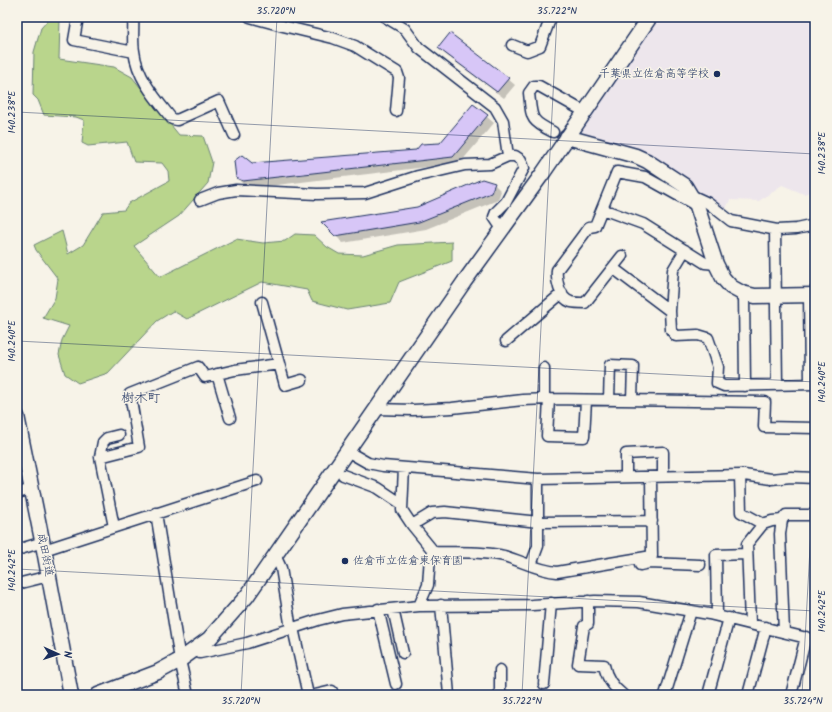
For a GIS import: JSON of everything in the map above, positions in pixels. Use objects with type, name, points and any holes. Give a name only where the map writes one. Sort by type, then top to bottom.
[{"type":"street","points":[[78,17],[74,40],[134,52]]},
{"type":"street","points":[[133,17],[134,52],[140,71],[149,90],[172,119],[177,120],[219,101],[234,134]]},
{"type":"street","points":[[249,17],[333,38],[355,46],[397,72],[399,78],[396,111]]},
{"type":"street","points":[[385,17],[405,29],[419,48],[495,107],[503,121],[508,156]]},
{"type":"street","points":[[512,45],[527,51],[540,46],[551,17]]},
{"type":"street","points":[[98,695],[158,672],[180,660],[209,639],[247,596],[464,282],[568,138],[650,17]]},
{"type":"street","points":[[553,132],[540,126],[532,117],[529,92],[534,86],[539,86],[585,112]]},
{"type":"street","points":[[568,138],[636,156],[647,161],[685,186],[695,203],[716,264],[723,278],[731,287],[755,296],[812,295],[812,384],[724,386],[717,383],[718,367],[708,338],[698,335],[676,336],[671,330],[670,311],[673,270],[685,250]]},
{"type":"street","points":[[200,200],[218,193],[236,190],[317,194],[365,193],[418,176],[465,165],[490,164],[508,156],[515,156],[521,160],[524,168],[506,202],[496,212],[494,217],[502,229]]},
{"type":"street","points":[[622,256],[584,303],[571,302],[565,298],[556,278],[557,270],[589,227],[595,226],[617,172],[645,177],[695,203]]},
{"type":"street","points":[[695,203],[695,197],[708,203],[731,221],[775,230],[796,229],[815,225]]},
{"type":"street","points":[[602,209],[642,224],[705,263],[716,264]]},
{"type":"street","points":[[775,230],[777,385]]},
{"type":"street","points":[[612,268],[670,311]]},
{"type":"street","points":[[506,341],[562,293]]},
{"type":"street","points":[[744,293],[745,386]]},
{"type":"street","points":[[262,302],[285,385],[302,380]]},
{"type":"street","points":[[100,457],[139,447],[130,394],[198,368],[205,377],[235,370],[279,364]]},
{"type":"street","points":[[609,400],[610,365],[633,366],[632,400]]},
{"type":"street","points":[[544,368],[547,436],[584,437],[586,400]]},
{"type":"street","points":[[217,374],[230,418]]},
{"type":"street","points":[[376,409],[413,410],[452,408],[546,399],[765,402],[764,427],[815,428]]},
{"type":"street","name":"成田街道","points":[[17,416],[33,489],[71,695]]},
{"type":"street","points":[[114,527],[100,457],[103,442],[107,438],[119,435]]},
{"type":"street","points":[[347,451],[368,463],[383,466],[538,480],[740,475],[771,479],[791,477],[815,478]]},
{"type":"street","points":[[626,477],[626,454],[663,452],[663,476]]},
{"type":"street","points":[[404,468],[402,510],[434,552],[496,554],[542,570],[555,572],[652,556],[651,477]]},
{"type":"street","points":[[343,475],[378,488],[402,504]]},
{"type":"street","points":[[740,475],[741,512],[763,524]]},
{"type":"street","points":[[531,565],[538,546],[538,480]]},
{"type":"street","points":[[17,550],[44,546],[114,527],[257,481]]},
{"type":"street","points":[[17,493],[33,489]]},
{"type":"street","points":[[412,525],[432,513],[445,512],[539,522],[652,521]]},
{"type":"street","points":[[156,513],[180,660],[188,695]]},
{"type":"street","points":[[784,632],[780,534],[782,520],[786,515],[815,515]]},
{"type":"street","points":[[750,623],[747,544],[763,524],[772,520],[782,520]]},
{"type":"street","points":[[419,606],[428,585],[430,556],[434,552]]},
{"type":"street","points":[[717,615],[716,555],[747,554]]},
{"type":"street","points":[[275,555],[281,568],[292,629],[308,695]]},
{"type":"street","points":[[555,572],[557,577],[649,563],[700,565]]},
{"type":"street","points":[[17,584],[49,576]]},
{"type":"street","points":[[194,649],[200,653],[222,649],[247,643],[342,614],[394,608],[441,605],[532,605],[588,601],[639,602],[717,615],[811,639],[791,695]]},
{"type":"street","points":[[588,601],[588,624],[584,626],[578,664],[604,665],[606,675],[623,695]]},
{"type":"street","points":[[544,684],[551,603]]},
{"type":"street","points":[[441,605],[449,695]]},
{"type":"street","points":[[394,608],[403,653]]},
{"type":"street","points":[[378,610],[396,684]]},
{"type":"street","points":[[665,695],[691,611]]},
{"type":"street","points":[[708,695],[729,618]]},
{"type":"street","points":[[748,695],[766,628]]},
{"type":"street","points":[[500,670],[500,695]]},
{"type":"street","points":[[315,695],[332,691]]},
{"type":"shaded area","name":"千葉県立佐倉高等学校","points":[[659,17],[815,17],[815,190],[804,194],[782,185],[759,201],[730,200],[725,211],[651,154],[579,131]]},
{"type":"green space","points":[[51,17],[59,17],[60,19],[59,59],[114,67],[132,77],[179,135],[203,136],[212,162],[208,183],[179,216],[134,246],[160,277],[236,239],[263,243],[285,241],[295,234],[314,235],[327,247],[339,254],[363,255],[398,245],[452,242],[452,261],[399,282],[390,303],[347,310],[312,301],[307,290],[262,282],[187,319],[173,311],[157,321],[108,373],[78,383],[65,374],[59,355],[62,340],[69,326],[43,318],[55,298],[58,279],[36,250],[34,245],[62,231],[68,254],[83,245],[103,212],[124,210],[129,203],[169,181],[168,171],[162,163],[134,162],[127,142],[88,146],[82,143],[84,120],[76,117],[44,115],[38,100],[33,95],[34,52],[41,28]]},
{"type":"building","points":[[450,33],[509,78],[497,92],[438,48]]},
{"type":"building","points":[[473,104],[488,115],[453,157],[243,181],[236,178],[234,161],[242,155],[252,163],[416,150],[421,144],[440,143]]},
{"type":"building","points":[[482,179],[495,183],[491,193],[419,222],[335,236],[321,222],[417,207]]},
{"type":"place","name":"千葉県立佐倉高等学校","points":[[717,74]]},
{"type":"place","name":"佐倉市立佐倉東保育園","points":[[345,561]]},
{"type":"district","name":"樹木町","points":[[141,398]]}]
